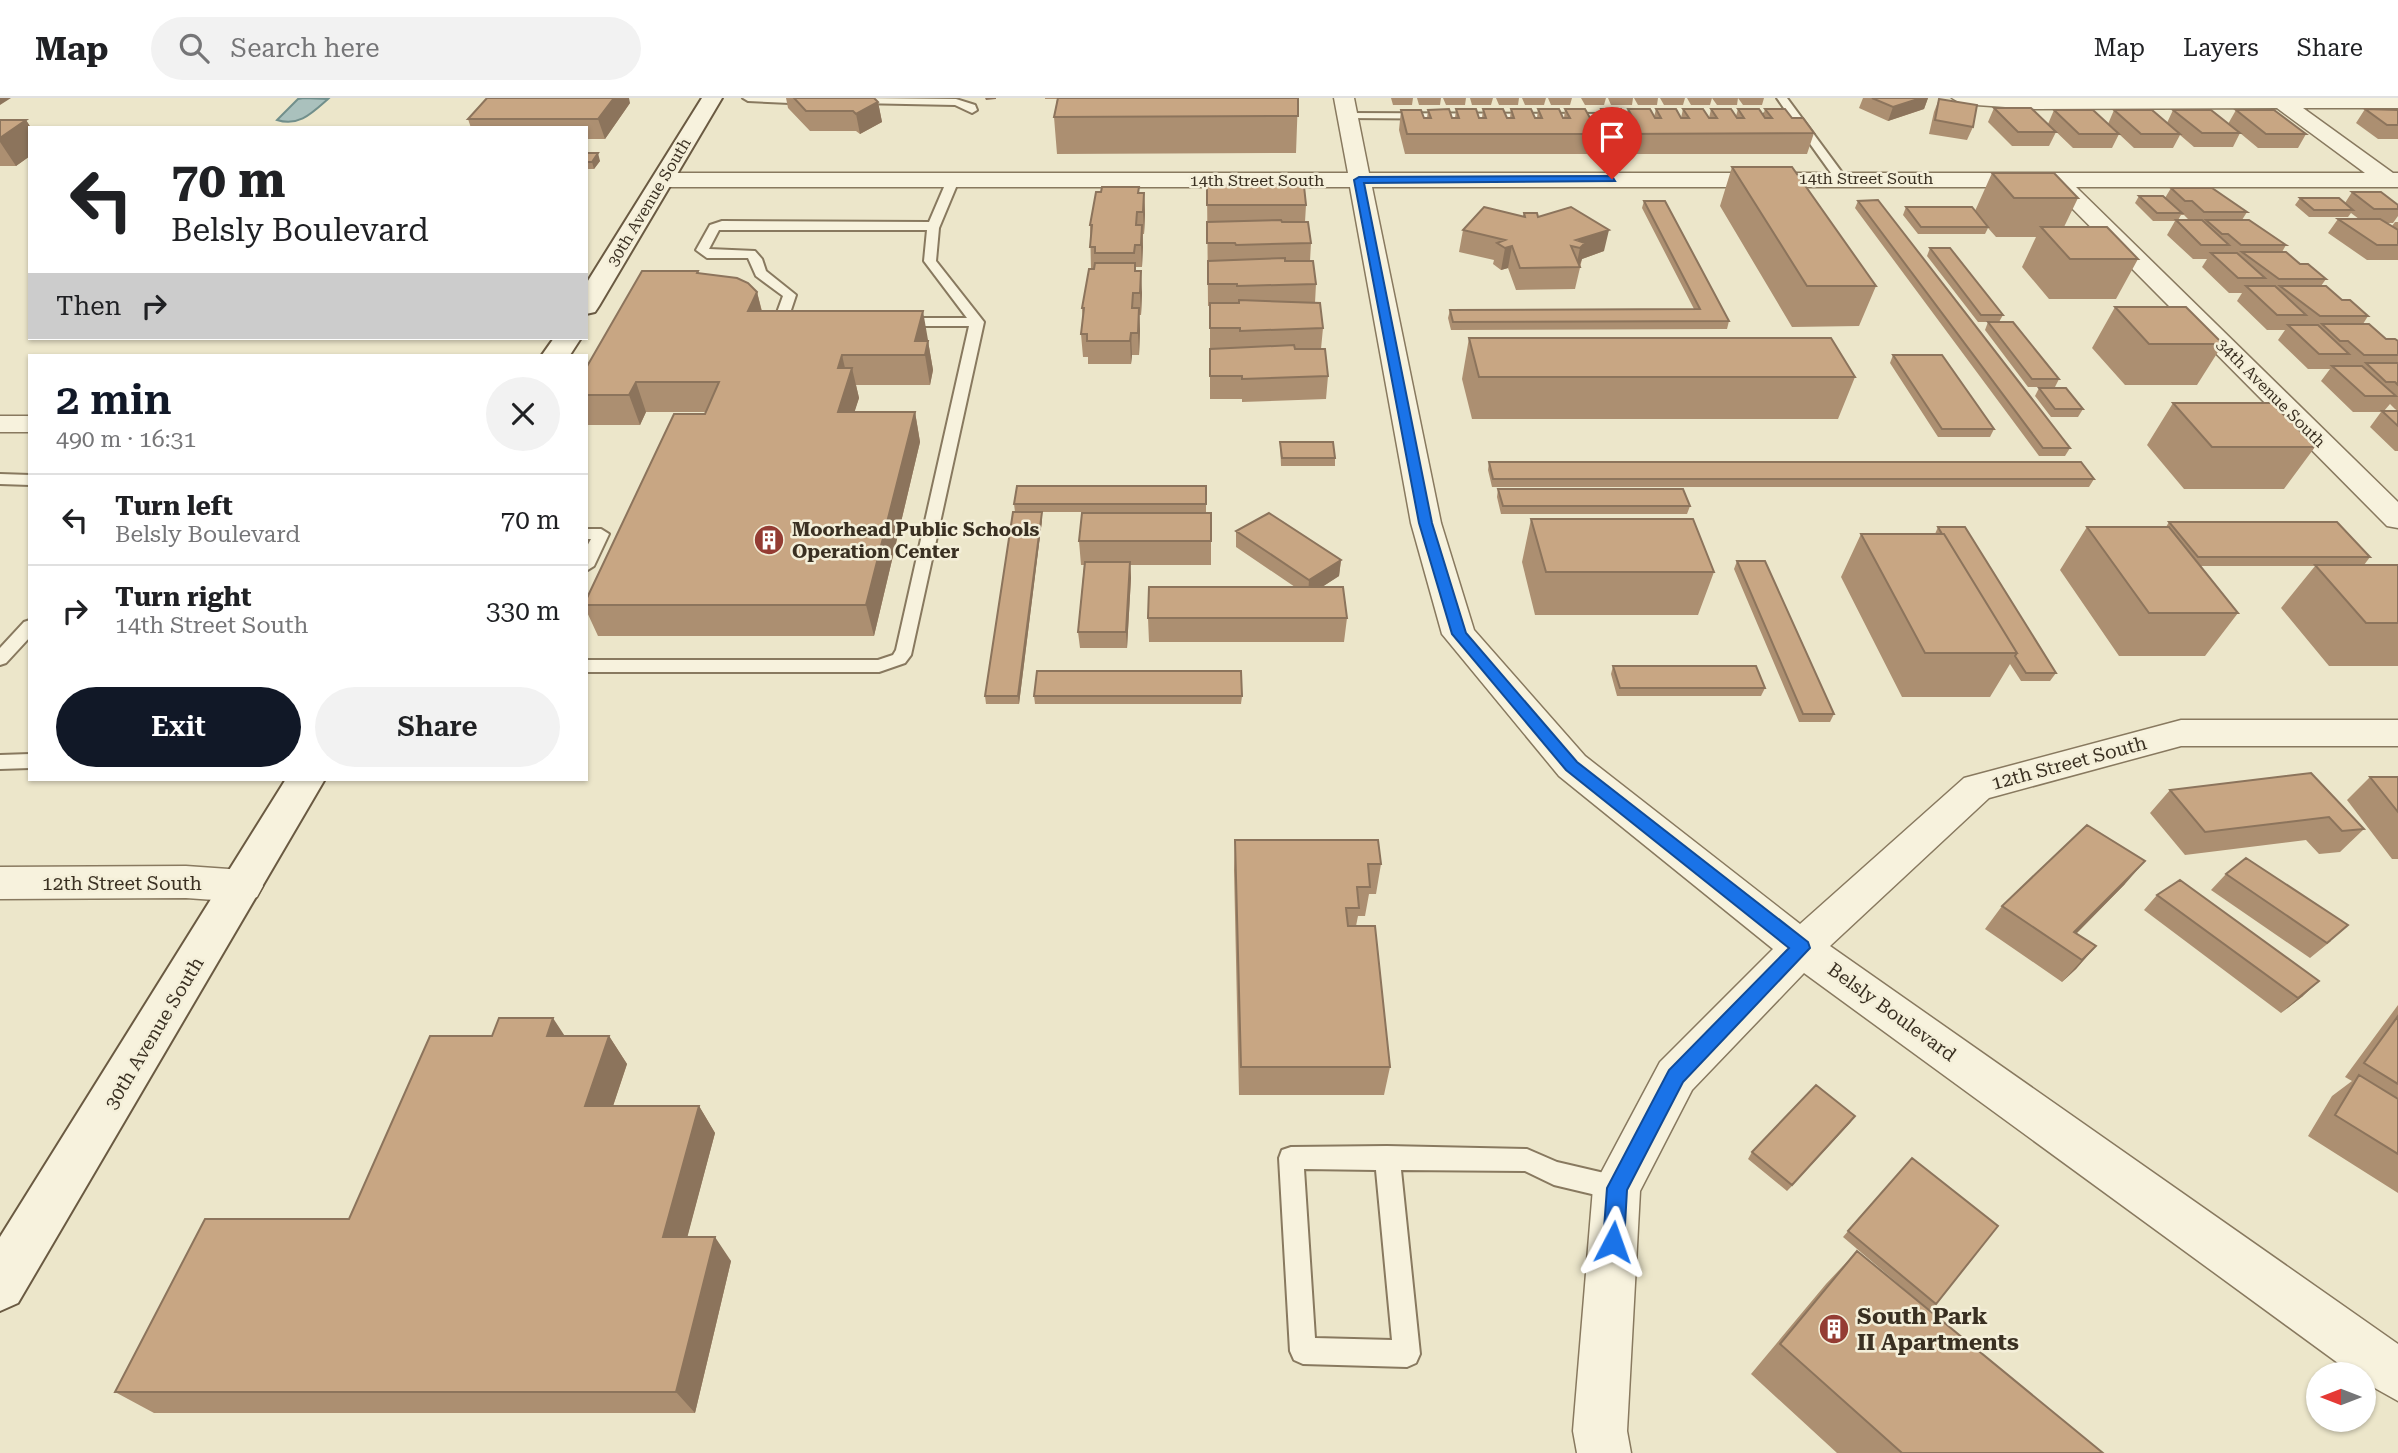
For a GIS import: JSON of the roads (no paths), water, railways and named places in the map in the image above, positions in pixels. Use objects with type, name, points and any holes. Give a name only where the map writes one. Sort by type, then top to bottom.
[{"type":"street","name":"30th Avenue South","points":[[588,303],[712,98]]},
{"type":"street","points":[[1962,98],[2035,103],[2279,100],[2398,102]]},
{"type":"street","points":[[2279,100],[2395,182]]},
{"type":"street","name":"Belsly Boulevard","points":[[1346,107],[1426,523],[1459,634],[1572,766],[1801,948],[2398,1375]]},
{"type":"street","name":"14th Street South","points":[[662,180],[2055,178],[2395,182]]},
{"type":"street","name":"34th Avenue South","points":[[2055,178],[2398,519]]},
{"type":"street","points":[[0,424],[28,424]]},
{"type":"street","name":"12th Street South","points":[[1617,1188],[1676,1076],[1801,948],[1977,788],[2181,733],[2398,733]]},
{"type":"street","name":"30th Avenue South","points":[[0,1285],[305,781]]},
{"type":"street","name":"12th Street South","points":[[0,883],[186,882],[243,886]]},
{"type":"street","points":[[1604,1453],[1600,1431],[1617,1188]]},
{"type":"lane","points":[[748,98],[827,101]]},
{"type":"lane","points":[[1782,98],[1840,178]]},
{"type":"lane","points":[[861,102],[956,102],[971,107],[972,110]]},
{"type":"lane","points":[[1346,107],[1642,117]]},
{"type":"lane","points":[[1754,117],[1796,117]]},
{"type":"lane","points":[[588,666],[878,666],[899,659],[905,651],[977,322],[930,261],[934,226],[953,180]]},
{"type":"lane","points":[[816,322],[789,322],[782,318],[790,295],[760,273],[751,254],[707,254],[702,250],[714,228],[722,225],[934,226]]},
{"type":"lane","points":[[883,322],[977,322]]},
{"type":"lane","points":[[0,479],[28,480]]},
{"type":"lane","points":[[588,534],[601,534],[588,562]]},
{"type":"lane","points":[[0,659],[28,628]]},
{"type":"lane","points":[[0,762],[28,761]]},
{"type":"lane","points":[[1387,1157],[1407,1354],[1303,1351],[1291,1158],[1387,1157],[1527,1160],[1554,1173],[1617,1188]]},
{"type":"water","points":[[298,99],[328,99],[311,114],[299,120],[277,120]]},
{"type":"place","name":"Moorhead Public Schools Operation Center","points":[[769,540]]},
{"type":"place","name":"South Park II Apartments","points":[[1834,1329]]}]
